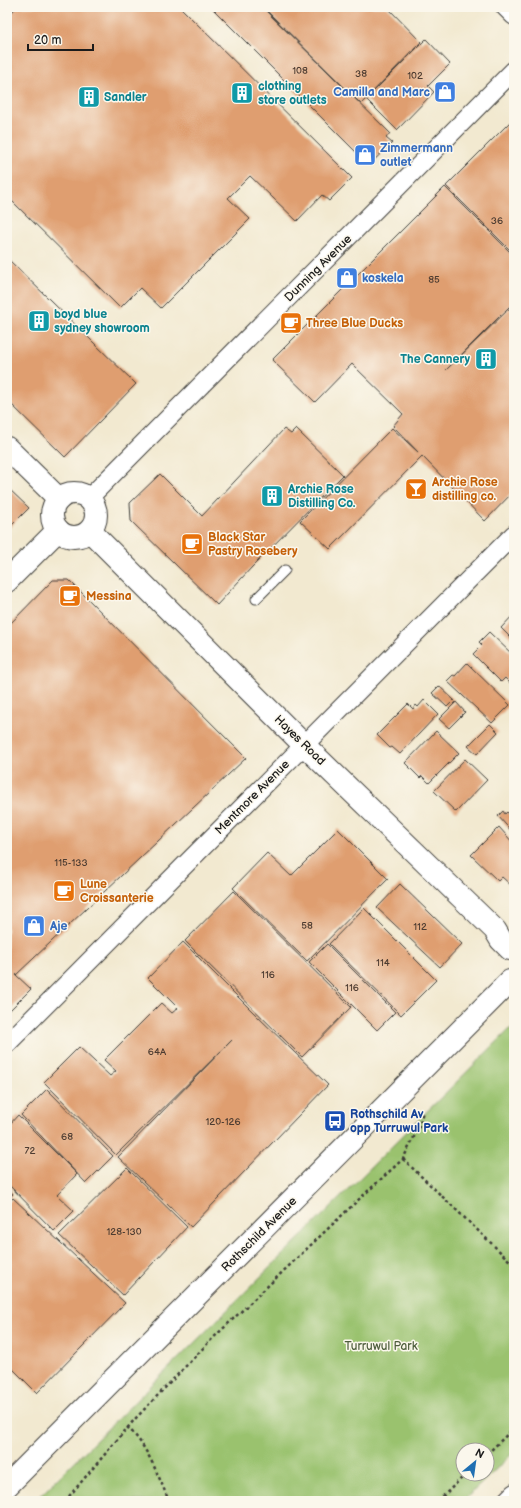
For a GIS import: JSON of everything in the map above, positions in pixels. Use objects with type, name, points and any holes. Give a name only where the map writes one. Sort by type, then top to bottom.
[{"type":"street","points":[[505,7],[514,16]]},
{"type":"street","name":"Dunning Avenue","points":[[88,499],[514,70]]},
{"type":"street","points":[[7,448],[59,499]]},
{"type":"street","points":[[74,493],[88,499],[93,504],[96,518],[90,531],[77,537],[63,535],[58,530],[53,523],[52,514],[54,506],[59,499],[74,493]]},
{"type":"street","points":[[7,581],[58,530]]},
{"type":"street","name":"Hayes Road","points":[[90,531],[304,745],[495,930],[502,940],[512,947]]},
{"type":"street","name":"Mentmore Avenue","points":[[7,1044],[514,534]]},
{"type":"street","points":[[512,947],[506,956],[504,965],[506,973],[512,982]]},
{"type":"street","name":"Rothschild Avenue","points":[[7,1486],[512,982]]},
{"type":"street","points":[[506,1501],[514,1493]]},
{"type":"lane","points":[[256,599],[285,570]]},
{"type":"path","points":[[65,1501],[127,1428],[210,1340],[356,1202],[404,1159],[419,1127],[423,1111]]},
{"type":"path","points":[[404,1159],[514,1265]]},
{"type":"path","points":[[127,1428],[133,1432],[152,1464],[169,1501]]},
{"type":"path","points":[[495,1446],[514,1428]]},
{"type":"path","points":[[438,1501],[458,1482]]},
{"type":"green space","name":"Turruwul Park","points":[[514,1025],[514,1452],[495,1470],[495,1442],[455,1442],[455,1482],[483,1482],[463,1501],[35,1501]]},
{"type":"building","name":"Sandler","points":[[17,7],[180,7],[352,178],[329,201],[322,195],[297,221],[250,176],[228,198],[250,219],[161,308],[140,288],[120,308],[7,196],[7,17]]},
{"type":"building","points":[[211,7],[262,7],[390,133],[386,138],[392,143],[369,165]]},
{"type":"building","points":[[263,7],[387,7],[421,42],[361,104]]},
{"type":"building","points":[[426,39],[450,64],[428,86],[434,92],[397,130],[366,99]]},
{"type":"building","points":[[514,118],[514,254],[446,186]]},
{"type":"building","points":[[445,187],[514,256],[514,302],[446,370],[514,304],[514,491],[485,521],[422,456],[330,549],[300,521],[392,428],[419,453],[393,426],[403,414],[352,364],[315,402],[272,360]]},
{"type":"building","name":"boyd blue sydney showroom","points":[[7,258],[136,384],[65,457],[7,400]]},
{"type":"building","points":[[284,429],[291,434],[296,429],[343,475],[252,567],[217,605],[131,521],[130,503],[160,474],[202,516]]},
{"type":"building","points":[[7,487],[29,508],[7,530]]},
{"type":"building","points":[[53,580],[69,580],[246,758],[16,975],[31,989],[7,1013],[7,627]]},
{"type":"building","points":[[514,614],[514,641],[501,628]]},
{"type":"building","points":[[489,632],[514,656],[514,687],[505,678],[501,682],[473,654],[482,645],[479,642]]},
{"type":"building","points":[[467,663],[510,705],[492,723],[447,681],[453,675],[455,676]]},
{"type":"building","points":[[439,686],[454,700],[447,707],[432,693]]},
{"type":"building","points":[[424,700],[438,714],[400,754],[392,747],[390,748],[377,735],[408,704],[413,709],[416,705],[418,707]]},
{"type":"building","points":[[456,702],[465,712],[449,728],[439,719]]},
{"type":"building","points":[[490,724],[498,732],[477,754],[468,746]]},
{"type":"building","points":[[436,731],[459,753],[429,783],[422,776],[420,778],[405,763]]},
{"type":"building","points":[[465,759],[487,780],[456,812],[434,791]]},
{"type":"building","points":[[503,811],[505,814],[507,812],[514,819],[514,834],[498,816]]},
{"type":"building","points":[[499,827],[514,844],[514,888],[502,877],[498,881],[471,855]]},
{"type":"building","points":[[338,829],[388,879],[307,961],[233,888],[267,853],[291,876]]},
{"type":"building","points":[[400,884],[462,944],[440,967],[377,908]]},
{"type":"building","points":[[234,891],[351,1007],[302,1057],[185,941]]},
{"type":"building","points":[[364,908],[436,980],[401,1015],[329,944]]},
{"type":"building","points":[[183,942],[328,1085],[191,1227],[118,1157],[232,1040],[116,1155],[44,1082],[79,1047],[110,1076],[116,1071],[104,1060],[161,1003],[172,1013],[178,1008],[148,978]]},
{"type":"building","points":[[327,944],[395,1012],[377,1030],[309,962]]},
{"type":"building","points":[[47,1089],[113,1156],[86,1183],[21,1115]]},
{"type":"building","points":[[18,1115],[77,1174],[57,1195],[74,1211],[54,1231],[7,1183],[7,1123],[9,1125]]},
{"type":"building","points":[[127,1168],[187,1227],[123,1295],[59,1235]]},
{"type":"building","points":[[7,1187],[13,1194],[7,1200]]},
{"type":"building","points":[[13,1198],[125,1303],[37,1393],[7,1363],[7,1204]]},
{"type":"place","name":"Camilla and Marc","points":[[445,92]]},
{"type":"place","name":"clothing store outlets","points":[[242,93]]},
{"type":"place","name":"Sandler","points":[[89,97]]},
{"type":"place","name":"Zimmermann outlet","points":[[365,155]]},
{"type":"place","name":"koskela","points":[[347,278]]},
{"type":"place","name":"boyd blue sydney showroom","points":[[39,321]]},
{"type":"place","name":"Three Blue Ducks","points":[[291,323]]},
{"type":"place","name":"The Cannery","points":[[486,359]]},
{"type":"place","name":"Archie Rose distilling co.","points":[[416,489]]},
{"type":"place","name":"Archie Rose Distilling Co.","points":[[272,496]]},
{"type":"place","name":"Black Star Pastry Rosebery","points":[[192,544]]},
{"type":"place","name":"Messina","points":[[70,596]]},
{"type":"place","name":"Lune Croissanterie","points":[[64,891]]},
{"type":"place","name":"Aje","points":[[34,926]]},
{"type":"place","name":"Rothschild Av opp Turruwul Park","points":[[335,1121]]}]
